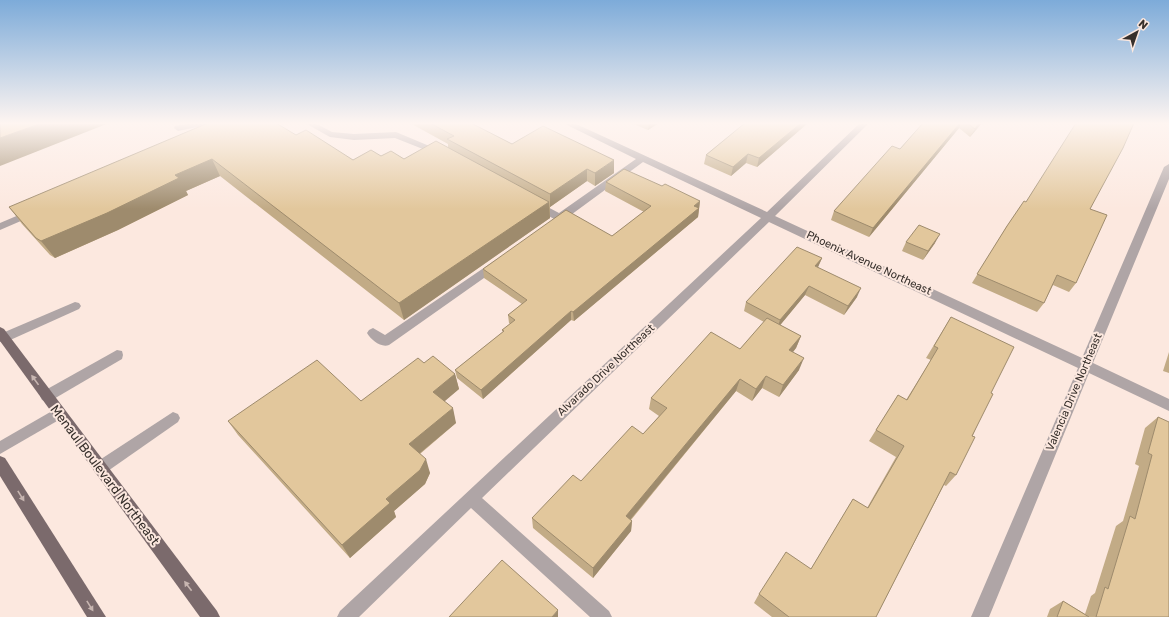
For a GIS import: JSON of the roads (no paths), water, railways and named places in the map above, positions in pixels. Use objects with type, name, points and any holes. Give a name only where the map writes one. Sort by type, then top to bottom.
[{"type":"main road","name":"Menaul Boulevard Northeast","points":[[2,335],[211,617]]},
{"type":"main road","points":[[0,463],[97,617]]},
{"type":"street","points":[[439,152],[452,159]]},
{"type":"street","name":"Phoenix Avenue Northeast","points":[[630,152],[1169,404]]},
{"type":"street","name":"Alvarado Drive Northeast","points":[[346,617],[835,152]]},
{"type":"street","points":[[547,228],[643,158]]},
{"type":"street","name":"Valencia Drive Northeast","points":[[980,617],[1169,167]]},
{"type":"street","points":[[526,200],[560,218]]},
{"type":"street","points":[[0,227],[41,209]]},
{"type":"street","points":[[373,333],[385,342],[508,255]]},
{"type":"street","points":[[2,335],[75,306]]},
{"type":"street","points":[[47,396],[117,355]]},
{"type":"street","points":[[0,448],[59,413]]},
{"type":"street","points":[[100,468],[173,418]]},
{"type":"street","points":[[472,498],[603,617]]}]
